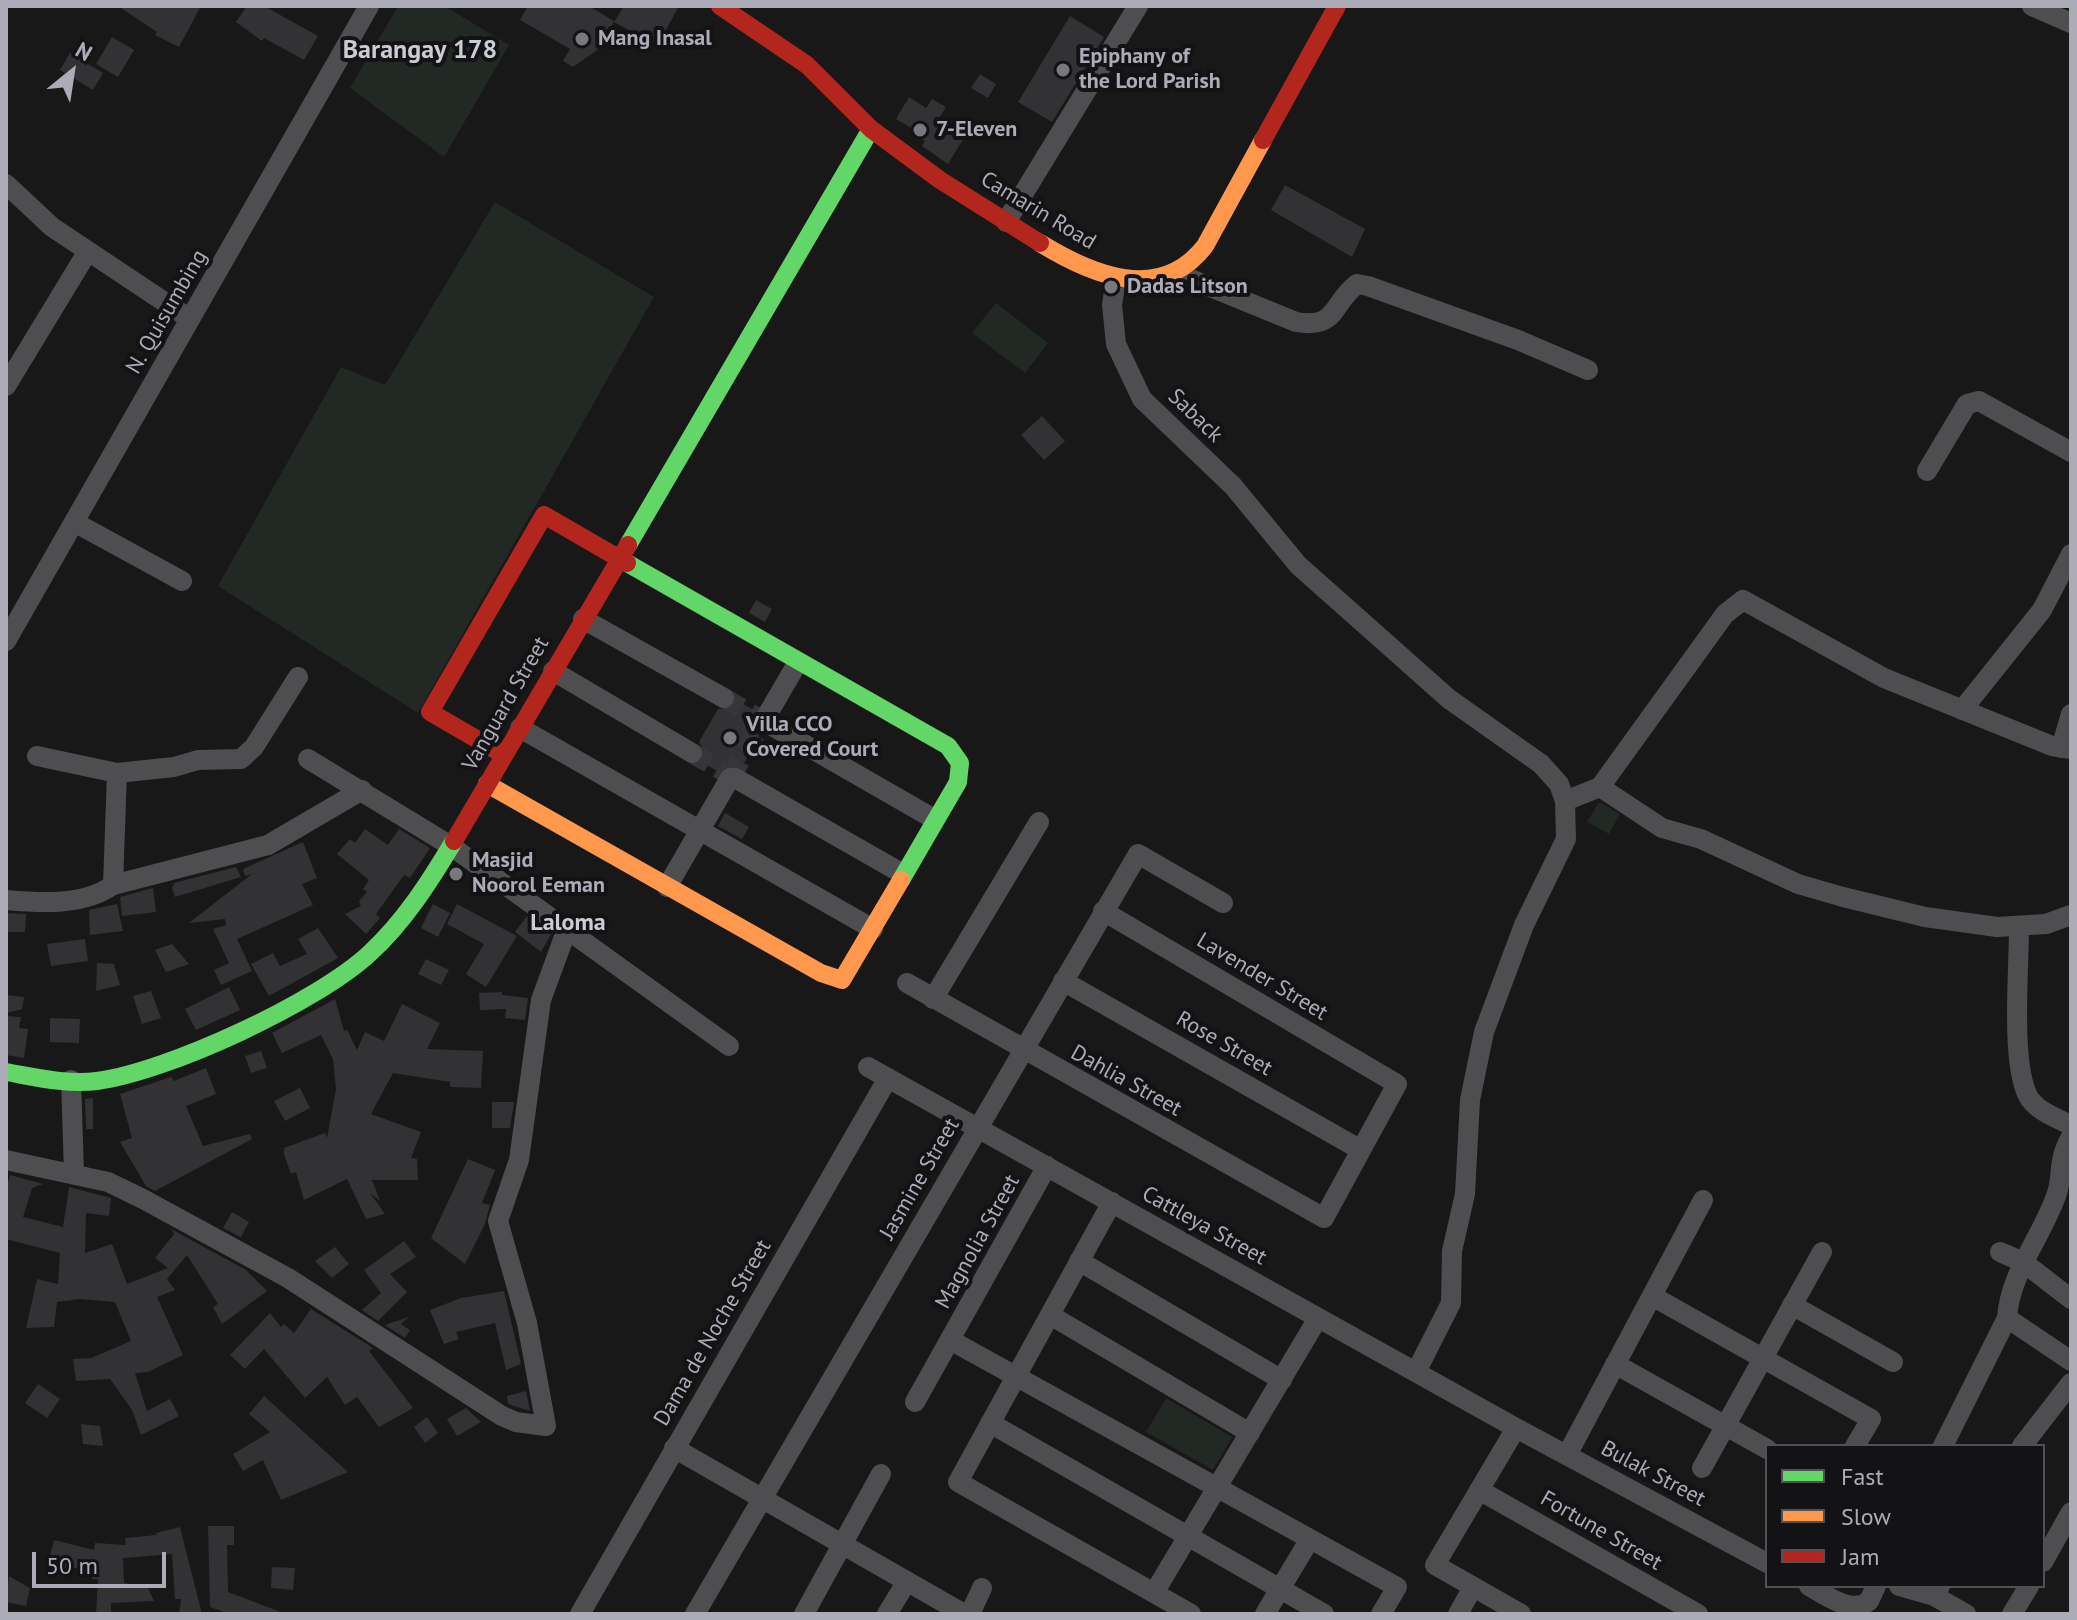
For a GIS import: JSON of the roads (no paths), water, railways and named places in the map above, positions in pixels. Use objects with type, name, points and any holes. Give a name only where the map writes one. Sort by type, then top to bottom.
[{"type":"street","name":"N. Quisumbing","points":[[6,641],[369,6]]},
{"type":"street","name":"Camarin Road","points":[[720,6],[807,65],[871,129],[1006,222],[1072,263],[1116,279],[1158,280],[1176,273]]},
{"type":"street","points":[[1006,222],[1138,6]]},
{"type":"street","points":[[1176,273],[1194,260],[1216,232],[1337,6]]},
{"type":"street","points":[[2032,6],[2071,23]]},
{"type":"street","name":"Vanguard Street","points":[[6,1072],[71,1080],[118,1076],[169,1059],[335,980],[381,942],[451,846],[871,129]]},
{"type":"street","points":[[6,184],[52,227],[190,319]]},
{"type":"street","points":[[6,386],[88,251]]},
{"type":"street","points":[[1176,273],[1296,322],[1311,325],[1325,322],[1357,284],[1368,286],[1518,340],[1588,370]]},
{"type":"street","name":"Saback","points":[[1116,279],[1112,315],[1116,344],[1142,399],[1233,486],[1298,565],[1449,699],[1541,764],[1559,784],[1565,801]]},
{"type":"street","points":[[1927,471],[1967,404],[1979,401],[2071,452]]},
{"type":"street","points":[[487,784],[835,980],[848,976],[934,819],[958,782],[960,763],[948,746],[542,517],[430,712],[504,755]]},
{"type":"street","points":[[74,522],[182,581]]},
{"type":"street","points":[[1962,710],[2042,610],[2071,554]]},
{"type":"street","points":[[1416,1372],[1451,1303],[1452,1251],[1465,1194],[1470,1100],[1484,1032],[1524,925],[1566,839],[1565,801],[1600,787],[1725,614],[1743,600],[1884,678],[2066,748],[2071,714]]},
{"type":"street","points":[[583,619],[724,698]]},
{"type":"street","points":[[798,662],[766,720],[934,819]]},
{"type":"street","points":[[553,671],[692,753]]},
{"type":"street","points":[[37,756],[117,773],[198,760],[241,759],[254,747],[298,677]]},
{"type":"street","points":[[520,728],[873,929]]},
{"type":"street","points":[[308,759],[451,846],[729,1046]]},
{"type":"street","points":[[113,885],[117,773]]},
{"type":"street","points":[[667,887],[733,778],[903,874]]},
{"type":"street","points":[[1600,787],[1662,828],[1701,839],[1798,884],[1925,917],[2019,928],[2046,924],[2071,915]]},
{"type":"street","points":[[6,900],[46,903],[102,893],[113,885],[268,845],[362,790]]},
{"type":"street","points":[[933,999],[1039,822]]},
{"type":"street","name":"Jasmine Street","points":[[695,1614],[1138,854],[1223,903]]},
{"type":"street","name":"Lavender Street","points":[[1103,911],[1397,1084],[1361,1150]]},
{"type":"street","points":[[2019,928],[2020,1062],[2027,1096],[2040,1110],[2071,1125]]},
{"type":"street","points":[[6,1160],[108,1182],[143,1199],[288,1278],[502,1416],[516,1422],[546,1426],[527,1323],[498,1221],[519,1160],[541,1000],[567,929]]},
{"type":"street","name":"Rose Street","points":[[1063,981],[1361,1150]]},
{"type":"street","name":"Dahlia Street","points":[[907,983],[1324,1218],[1361,1150]]},
{"type":"street","name":"Cattleya Street","points":[[868,1067],[1516,1428]]},
{"type":"street","name":"Dama de Noche Street","points":[[580,1614],[888,1078]]},
{"type":"street","points":[[71,1080],[74,1173]]},
{"type":"street","points":[[1944,1444],[2007,1318],[2008,1301],[2023,1262],[2055,1199],[2059,1164],[2071,1137]]},
{"type":"street","name":"Magnolia Street","points":[[915,1402],[952,1341],[1047,1166]]},
{"type":"street","points":[[1567,1455],[1703,1200]]},
{"type":"street","points":[[1112,1202],[958,1482],[1191,1614]]},
{"type":"street","points":[[1702,1468],[1822,1252]]},
{"type":"street","points":[[2000,1252],[2023,1262],[2071,1299]]},
{"type":"street","points":[[1079,1261],[1282,1380]]},
{"type":"street","points":[[1652,1296],[1871,1419],[1856,1444]]},
{"type":"street","points":[[1792,1305],[1893,1362]]},
{"type":"street","points":[[1050,1315],[1250,1433]]},
{"type":"street","points":[[1154,1593],[1318,1318]]},
{"type":"street","points":[[2007,1318],[2071,1361]]},
{"type":"street","points":[[952,1341],[1397,1587],[1381,1614]]},
{"type":"street","points":[[1615,1364],[1765,1448]]},
{"type":"street","points":[[2024,1444],[2071,1383]]},
{"type":"street","points":[[990,1423],[1324,1614]]},
{"type":"street","points":[[1516,1428],[1435,1565],[1521,1614]]},
{"type":"street","name":"Bulak Street","points":[[1516,1428],[1765,1562]]},
{"type":"street","points":[[674,1448],[967,1614],[982,1588]]},
{"type":"street","points":[[804,1614],[845,1545],[881,1474]]},
{"type":"street","name":"Fortune Street","points":[[1479,1490],[1698,1614]]},
{"type":"street","points":[[2045,1558],[2071,1512]]},
{"type":"street","points":[[1265,1614],[1310,1539]]},
{"type":"street","points":[[887,1614],[907,1581]]},
{"type":"street","points":[[1458,1614],[1473,1587]]},
{"type":"street","points":[[1813,1588],[1855,1606],[1869,1601],[1875,1588]]},
{"type":"street","points":[[1914,1588],[1937,1591],[1966,1614]]},
{"type":"street","points":[[2012,1614],[2028,1588]]},
{"type":"tunnel","points":[[724,698],[767,723]]},
{"type":"tunnel","points":[[730,778],[766,717]]},
{"type":"tunnel","points":[[692,753],[735,778]]},
{"type":"place","name":"Mang Inasal","points":[[582,39]]},
{"type":"place","name":"Epiphany of the Lord Parish","points":[[1063,70]]},
{"type":"place","name":"7-Eleven","points":[[920,130]]},
{"type":"place","name":"Dadas Litson","points":[[1111,287]]},
{"type":"place","name":"Villa CCO Covered Court","points":[[730,738]]},
{"type":"place","name":"Masjid Noorol Eeman","points":[[456,874]]},
{"type":"district","name":"Barangay 178","points":[[420,51]]},
{"type":"district","name":"Laloma","points":[[568,923]]}]
